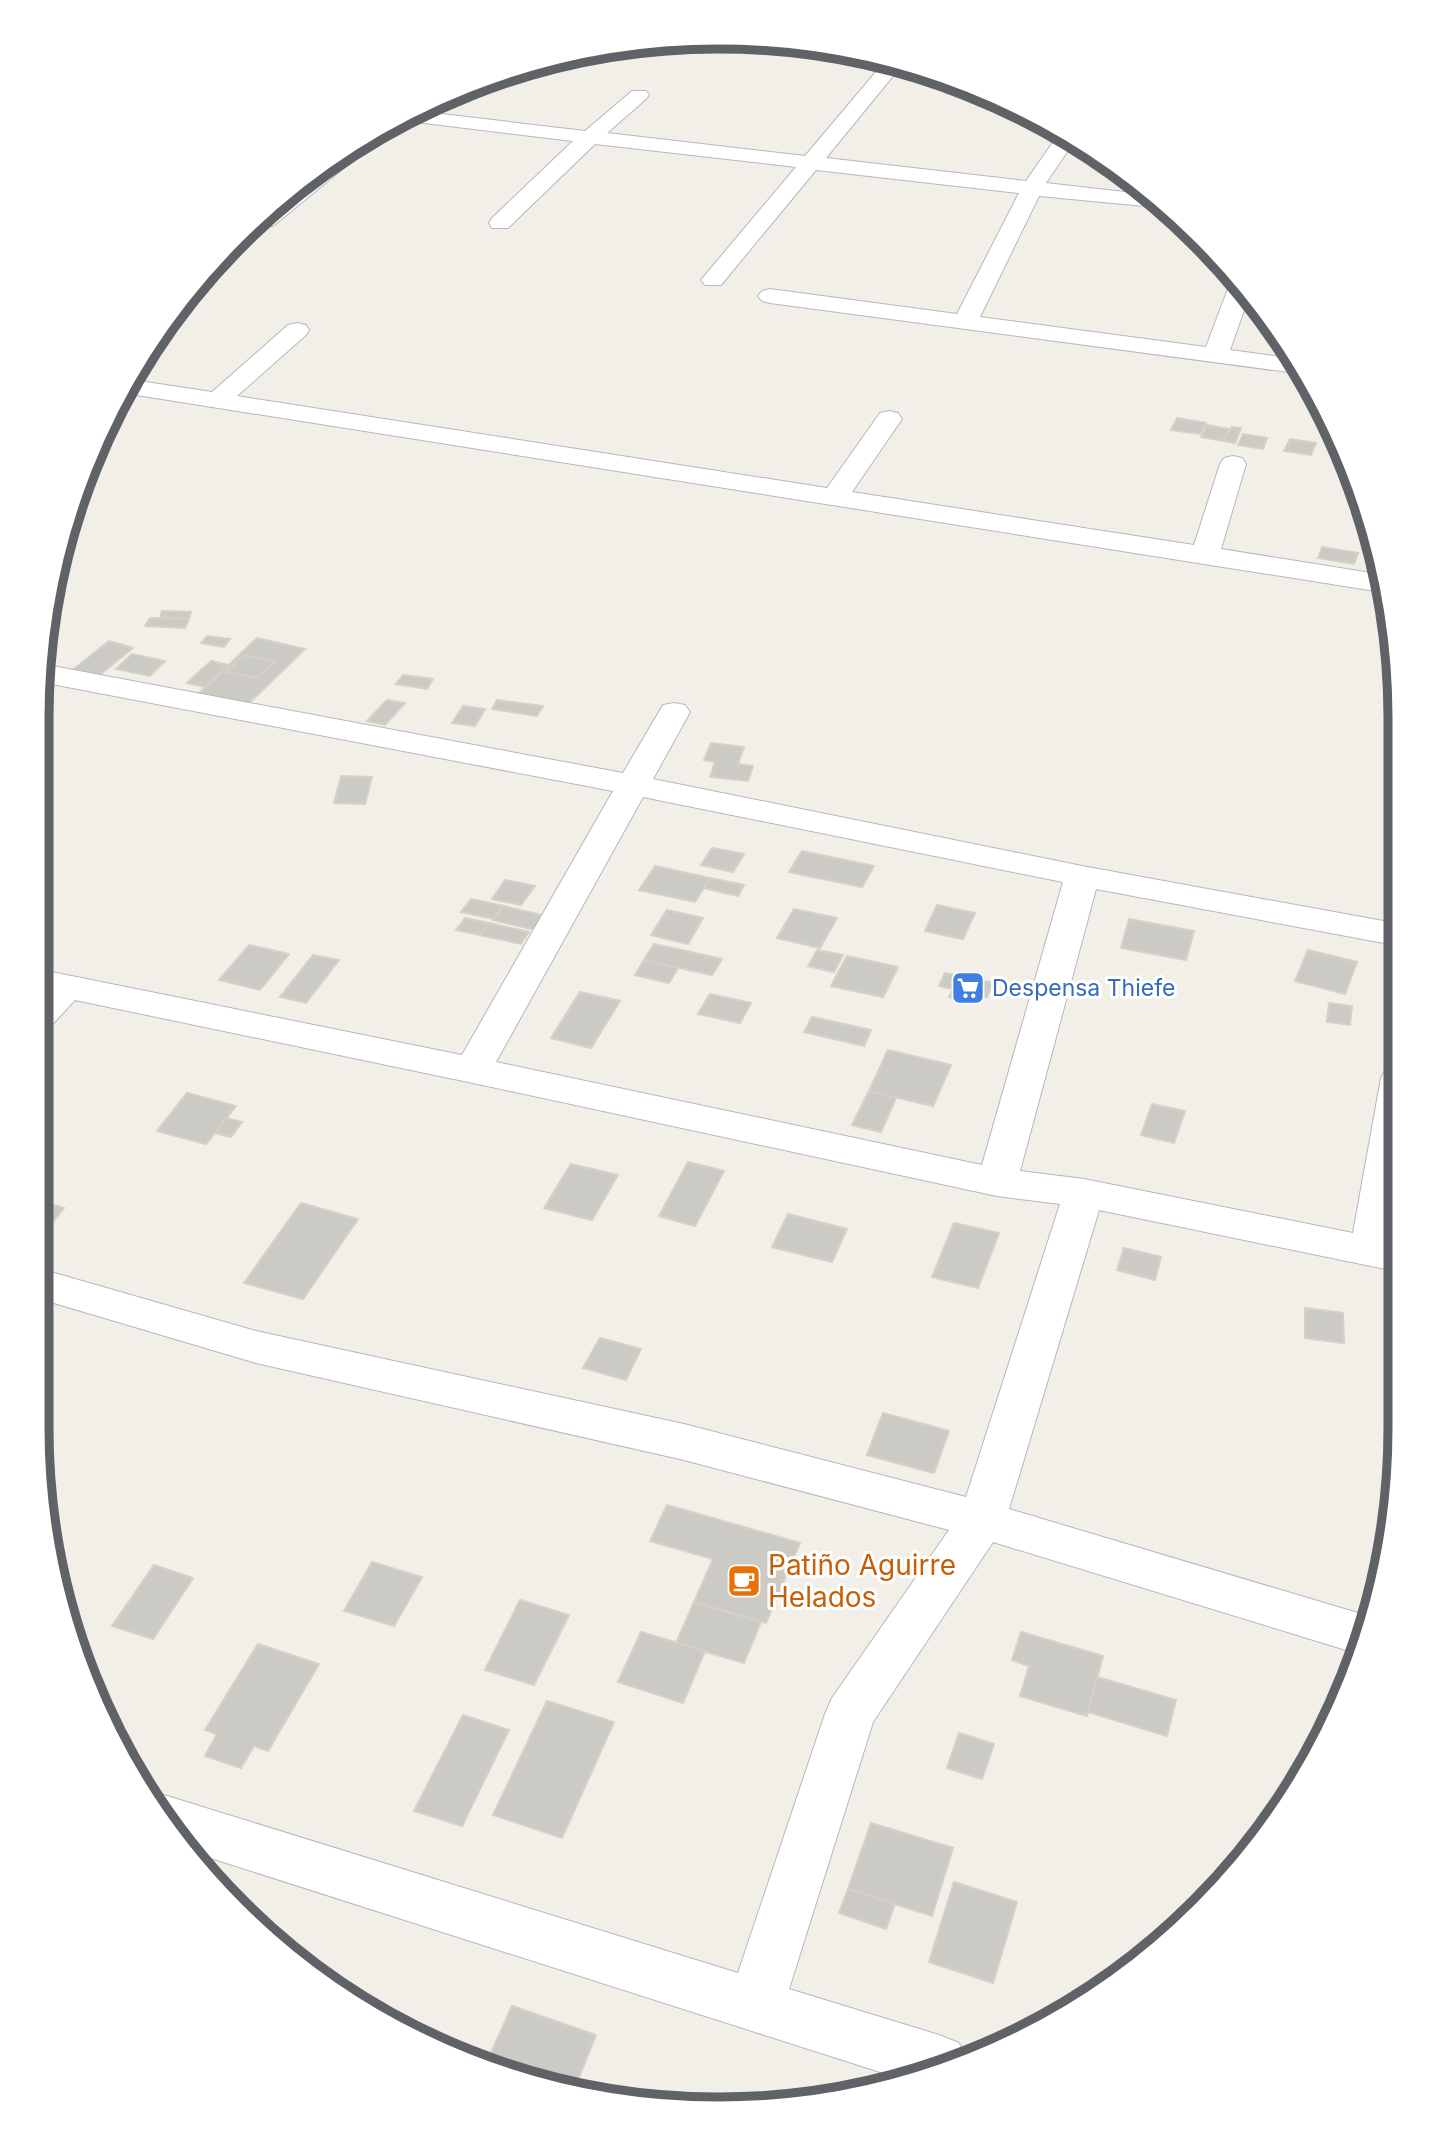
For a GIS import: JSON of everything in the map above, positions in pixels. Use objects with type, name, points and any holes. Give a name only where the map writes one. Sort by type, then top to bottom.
[{"type":"street","points":[[713,280],[888,71]]},
{"type":"street","points":[[500,223],[590,137],[639,95]]},
{"type":"street","points":[[422,118],[1143,201]]},
{"type":"street","points":[[965,322],[1032,188],[1061,144]]},
{"type":"street","points":[[771,296],[1286,365]]},
{"type":"street","points":[[1214,356],[1237,296]]},
{"type":"street","points":[[217,401],[297,330]]},
{"type":"street","points":[[137,388],[1374,582]]},
{"type":"street","points":[[835,497],[888,419]]},
{"type":"street","points":[[1205,555],[1233,464]]},
{"type":"street","points":[[50,675],[633,785],[1082,876],[1388,933]]},
{"type":"street","points":[[473,1070],[674,712]]},
{"type":"street","points":[[997,1182],[1082,876]]},
{"type":"street","points":[[51,984],[473,1070],[997,1182],[1084,1194],[1386,1254],[1388,1229]]},
{"type":"street","points":[[755,2007],[850,1714],[982,1520],[1084,1194]]},
{"type":"street","points":[[49,1286],[256,1346],[684,1442],[982,1520],[1355,1632]]},
{"type":"street","points":[[179,1824],[933,2061]]},
{"type":"building","points":[[1177,418],[1206,423],[1200,434],[1171,430]]},
{"type":"building","points":[[1207,425],[1229,429],[1223,441],[1201,437]]},
{"type":"building","points":[[1232,427],[1241,428],[1235,443],[1224,441]]},
{"type":"building","points":[[1243,434],[1267,438],[1263,449],[1238,445]]},
{"type":"building","points":[[1290,439],[1316,443],[1311,455],[1284,451]]},
{"type":"building","points":[[1322,547],[1358,553],[1354,564],[1318,558]]},
{"type":"building","points":[[162,611],[191,612],[189,618],[160,617]]},
{"type":"building","points":[[150,618],[189,619],[185,628],[145,626]]},
{"type":"building","points":[[207,636],[230,639],[224,647],[201,643]]},
{"type":"building","points":[[257,638],[305,649],[246,706],[195,697]]},
{"type":"building","points":[[109,641],[133,648],[96,678],[70,672]]},
{"type":"building","points":[[132,654],[165,661],[150,676],[116,669]]},
{"type":"building","points":[[244,655],[274,662],[257,678],[226,672]]},
{"type":"building","points":[[211,661],[229,665],[205,687],[187,683]]},
{"type":"building","points":[[403,675],[433,679],[427,689],[396,684]]},
{"type":"building","points":[[387,700],[405,703],[385,725],[367,721]]},
{"type":"building","points":[[497,700],[543,706],[537,716],[492,709]]},
{"type":"building","points":[[463,706],[485,709],[475,726],[452,723]]},
{"type":"building","points":[[711,743],[744,747],[738,764],[753,766],[748,781],[710,777],[715,762],[704,760]]},
{"type":"building","points":[[341,776],[372,777],[365,804],[334,803]]},
{"type":"building","points":[[712,848],[744,854],[733,872],[701,865]]},
{"type":"building","points":[[802,851],[874,866],[862,887],[789,872]]},
{"type":"building","points":[[655,866],[710,878],[695,902],[639,890]]},
{"type":"building","points":[[710,878],[744,885],[738,896],[704,888]]},
{"type":"building","points":[[505,880],[535,886],[521,905],[492,899]]},
{"type":"building","points":[[471,899],[503,906],[494,919],[461,912]]},
{"type":"building","points":[[937,905],[975,913],[963,939],[925,931]]},
{"type":"building","points":[[503,906],[546,916],[536,930],[493,920]]},
{"type":"building","points":[[794,909],[837,918],[820,948],[777,938]]},
{"type":"building","points":[[667,910],[703,918],[688,944],[651,935]]},
{"type":"building","points":[[465,918],[489,923],[480,935],[456,930]]},
{"type":"building","points":[[1129,919],[1194,931],[1186,960],[1121,948]]},
{"type":"building","points":[[489,923],[529,932],[521,944],[480,935]]},
{"type":"building","points":[[654,944],[722,959],[712,975],[644,960]]},
{"type":"building","points":[[249,945],[289,954],[260,990],[219,980]]},
{"type":"building","points":[[817,950],[843,955],[834,972],[808,966]]},
{"type":"building","points":[[1308,950],[1357,962],[1345,994],[1295,981]]},
{"type":"building","points":[[313,955],[339,960],[306,1003],[280,997]]},
{"type":"building","points":[[847,956],[898,967],[883,997],[831,986]]},
{"type":"building","points":[[644,960],[678,968],[669,983],[635,975]]},
{"type":"building","name":"Despensa Thiefe","points":[[945,973],[993,983],[987,997],[976,995],[973,1003],[949,997],[953,989],[939,986]]},
{"type":"building","points":[[580,992],[620,1001],[591,1048],[551,1038]]},
{"type":"building","points":[[710,994],[751,1003],[740,1023],[698,1014]]},
{"type":"building","points":[[1329,1003],[1352,1006],[1350,1025],[1327,1022]]},
{"type":"building","points":[[812,1017],[871,1030],[864,1046],[804,1032]]},
{"type":"building","points":[[888,1050],[951,1065],[933,1106],[869,1091]]},
{"type":"building","points":[[869,1091],[896,1098],[881,1132],[852,1125]]},
{"type":"building","points":[[187,1093],[236,1106],[206,1144],[157,1131]]},
{"type":"building","points":[[1152,1104],[1185,1111],[1174,1143],[1141,1135]]},
{"type":"building","points":[[226,1118],[242,1122],[231,1137],[215,1133]]},
{"type":"building","points":[[688,1162],[724,1171],[695,1226],[659,1216]]},
{"type":"building","points":[[571,1164],[618,1175],[592,1220],[544,1208]]},
{"type":"building","points":[[301,1203],[358,1219],[303,1299],[244,1283]]},
{"type":"building","points":[[49,1204],[64,1208],[49,1227]]},
{"type":"building","points":[[788,1214],[847,1229],[832,1262],[772,1247]]},
{"type":"building","points":[[954,1223],[999,1233],[978,1288],[932,1277]]},
{"type":"building","points":[[1124,1248],[1161,1257],[1155,1280],[1117,1270]]},
{"type":"building","points":[[1305,1308],[1343,1313],[1344,1343],[1305,1338]]},
{"type":"building","points":[[600,1338],[641,1349],[626,1380],[583,1368]]},
{"type":"building","points":[[883,1413],[949,1431],[934,1473],[867,1455]]},
{"type":"building","name":"Patiño Aguirre Helados","points":[[667,1505],[800,1543],[766,1623],[694,1602],[713,1559],[650,1541]]},
{"type":"building","points":[[372,1562],[422,1577],[394,1626],[344,1611]]},
{"type":"building","points":[[154,1565],[193,1578],[153,1639],[112,1626]]},
{"type":"building","points":[[520,1600],[569,1615],[534,1685],[485,1670]]},
{"type":"building","points":[[694,1602],[761,1622],[744,1663],[676,1643]]},
{"type":"building","points":[[641,1632],[705,1651],[683,1703],[618,1682]]},
{"type":"building","points":[[1021,1632],[1103,1656],[1087,1716],[1020,1696],[1029,1666],[1012,1660]]},
{"type":"building","points":[[258,1644],[319,1664],[268,1751],[254,1746],[241,1768],[205,1756],[217,1734],[205,1730]]},
{"type":"building","points":[[1097,1677],[1176,1700],[1167,1736],[1088,1712]]},
{"type":"building","points":[[547,1701],[614,1722],[562,1838],[493,1815]]},
{"type":"building","points":[[463,1715],[509,1730],[462,1826],[414,1811]]},
{"type":"building","points":[[959,1733],[994,1744],[982,1779],[947,1768]]},
{"type":"building","points":[[871,1823],[953,1848],[932,1916],[848,1889]]},
{"type":"building","points":[[954,1882],[1017,1902],[993,1983],[929,1962]]},
{"type":"building","points":[[848,1889],[895,1904],[886,1929],[839,1913]]},
{"type":"building","points":[[512,2006],[596,2035],[577,2082],[490,2056]]},
{"type":"place","name":"Despensa Thiefe","points":[[968,988]]},
{"type":"place","name":"Patiño Aguirre Helados","points":[[744,1581]]}]
